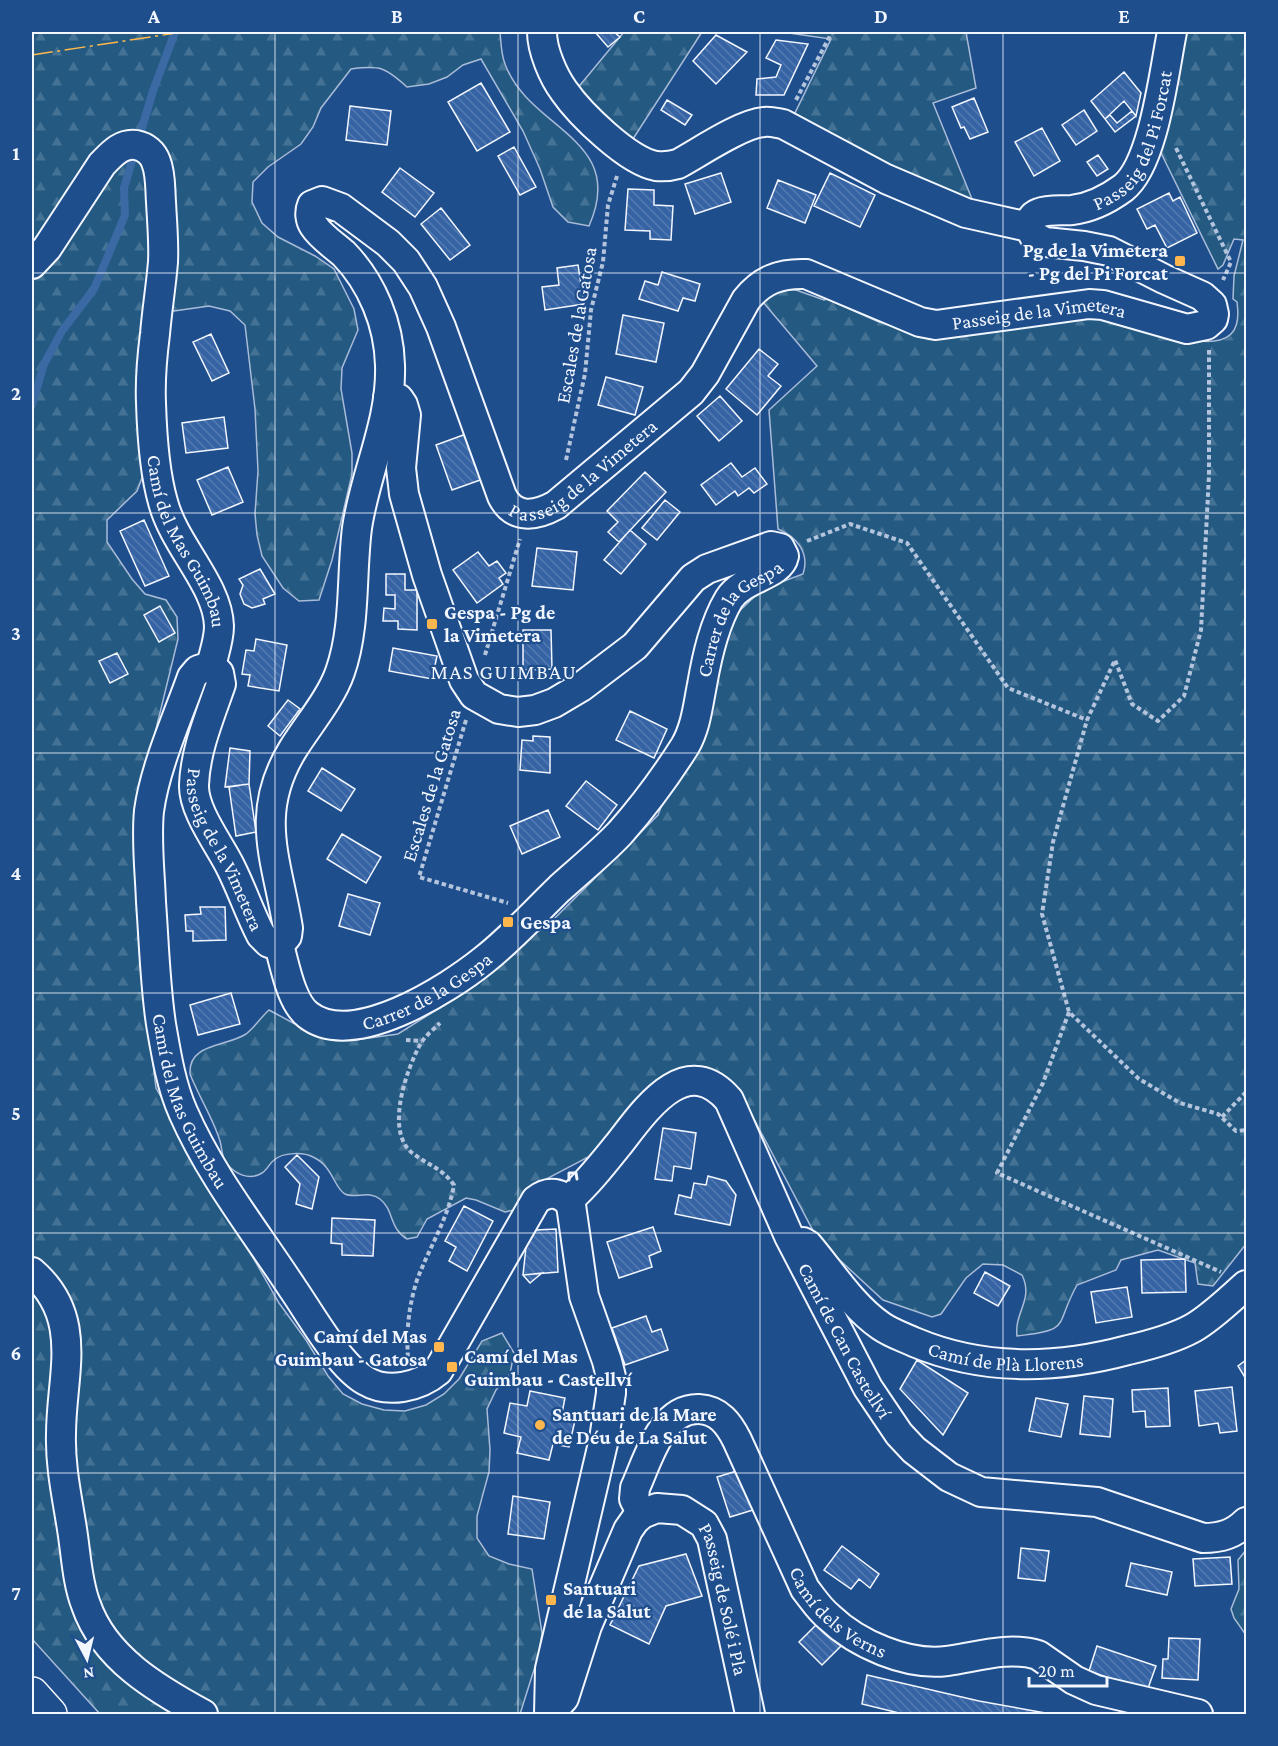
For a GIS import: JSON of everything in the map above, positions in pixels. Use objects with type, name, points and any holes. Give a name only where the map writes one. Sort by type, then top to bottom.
[{"type":"highway","points":[[32,1694],[50,1714]]},
{"type":"street","points":[[542,32],[550,64],[563,90],[585,116],[631,154],[648,164],[668,166],[678,164],[750,125],[764,122],[783,124],[886,179],[966,213],[1029,227],[1034,236],[1046,242],[1109,251],[1202,296],[1211,314]]},
{"type":"street","name":"Passeig del Pi Forcat","points":[[1029,227],[1032,219],[1039,213],[1074,209],[1096,203],[1125,187],[1141,164],[1153,126],[1172,32]]},
{"type":"street","name":"Camí del Mas Guimbau","points":[[32,264],[47,248],[102,164],[113,152],[133,145],[151,152],[157,162],[160,176],[163,232],[163,261],[151,384],[157,468],[163,503],[176,537],[216,606],[218,637],[211,666],[198,670],[192,677],[154,785],[149,811],[148,836],[156,982],[161,1024],[175,1089],[211,1169],[350,1369],[368,1382],[387,1387],[410,1385],[429,1378],[438,1371],[536,1200],[552,1193],[561,1195],[568,1201]]},
{"type":"street","name":"Passeig de la Vimetera","points":[[211,666],[219,673],[221,684],[198,755],[195,796],[201,813],[232,869],[261,935],[269,943],[279,945],[287,936],[288,928],[275,870],[270,828],[272,796],[284,764],[333,689],[345,656],[357,527],[388,398],[390,366],[381,314],[360,273],[312,222],[310,209],[316,202],[327,201],[358,219],[393,247],[414,272],[441,327],[502,496],[512,510],[527,515],[548,510],[556,505],[691,392],[705,374],[746,300],[765,281],[777,276],[791,273],[806,274],[920,322],[936,325],[1085,304],[1103,305],[1187,329],[1197,328],[1211,314]]},
{"type":"street","points":[[388,398],[399,399],[406,410],[401,468],[404,494],[443,621],[464,681],[474,694]]},
{"type":"street","name":"Carrer de la Gespa","points":[[279,945],[286,974],[305,1013],[317,1021],[335,1026],[359,1024],[392,1014],[434,993],[485,960],[619,834],[641,808],[686,744],[694,723],[712,642],[725,608],[741,585],[782,564],[783,551],[776,546],[766,547],[707,569],[693,578],[635,646],[581,687],[554,704],[518,712],[500,709],[474,694]]},
{"type":"street","name":"Camí de Can Castellví","points":[[568,1201],[586,1184],[651,1103],[671,1087],[682,1082],[694,1081],[715,1086],[729,1100],[789,1236],[868,1388],[899,1434],[914,1450],[949,1477],[981,1492],[1016,1497],[1081,1499],[1108,1505],[1203,1538],[1231,1533],[1246,1522]]},
{"type":"street","points":[[550,1714],[550,1669],[604,1439],[611,1392],[611,1377],[607,1361],[584,1296],[572,1210],[568,1201]]},
{"type":"street","name":"Camí de Plà Llorens","points":[[789,1236],[808,1245],[860,1307],[883,1327],[930,1348],[980,1361],[1054,1364],[1080,1361],[1146,1346],[1194,1327],[1236,1279]]},
{"type":"street","points":[[32,1272],[49,1290],[63,1319],[66,1334],[68,1354],[60,1434],[63,1476],[86,1605],[99,1632],[134,1670],[165,1693],[203,1714]]},
{"type":"street","name":"Camí dels Verns","points":[[642,1514],[634,1499],[635,1488],[664,1428],[678,1414],[687,1410],[707,1410],[724,1419],[737,1440],[805,1588],[829,1618],[845,1630],[885,1651],[933,1662],[1013,1651],[1031,1653],[1038,1655],[1074,1680],[1096,1690],[1198,1714]]},
{"type":"street","name":"Passeig de Solé i Pla","points":[[642,1514],[657,1508],[682,1510],[698,1518],[709,1531],[715,1549],[750,1714]]},
{"type":"street","points":[[550,1714],[564,1698],[586,1626],[628,1530],[642,1514]]},
{"type":"path","points":[[783,124],[832,32]]},
{"type":"path","points":[[1153,126],[1169,133],[1231,262],[1211,314],[1209,475],[1202,630],[1184,696],[1158,721],[1132,704],[1115,660],[1087,720],[1053,842],[1042,914],[1069,1011],[1139,1079],[1180,1103],[1218,1114],[1236,1131],[1246,1130]]},
{"type":"path","name":"Escales de la Gatosa","points":[[566,461],[585,374],[591,310],[603,262],[608,205],[615,180],[631,154]]},
{"type":"path","name":"Escales de la Gatosa","points":[[527,515],[419,877],[536,912]]},
{"type":"path","points":[[783,551],[850,524],[907,543],[1008,688],[1087,720]]},
{"type":"path","points":[[1069,1011],[1042,1083],[997,1173],[1236,1279]]},
{"type":"path","points":[[410,1385],[406,1330],[417,1281],[451,1202],[454,1185],[434,1165],[410,1151],[401,1137],[399,1101],[422,1041],[446,1017]]},
{"type":"path","points":[[1222,1117],[1246,1092]]},
{"type":"green space","points":[[32,32],[500,32],[505,64],[517,86],[586,153],[596,173],[598,196],[589,226],[568,222],[553,207],[540,169],[523,131],[481,59],[463,65],[447,77],[429,84],[407,87],[382,69],[369,67],[351,69],[321,108],[313,127],[301,144],[268,167],[253,182],[252,202],[262,223],[278,237],[315,256],[334,269],[354,309],[358,330],[342,368],[341,389],[352,453],[352,474],[332,560],[319,600],[299,601],[283,588],[262,556],[255,514],[258,471],[255,409],[245,325],[230,311],[209,306],[167,312],[145,470],[137,491],[107,520],[107,542],[132,579],[145,594],[166,600],[177,617],[178,639],[135,815],[146,1006],[156,1088],[279,1303],[328,1376],[343,1394],[362,1404],[384,1410],[405,1411],[426,1405],[444,1394],[459,1379],[482,1341],[502,1333],[514,1353],[510,1374],[496,1390],[487,1409],[489,1472],[477,1516],[477,1538],[489,1556],[509,1564],[532,1569],[542,1633],[539,1654],[520,1714],[100,1714],[32,1639]]},
{"type":"green space","points":[[624,32],[702,32],[631,142],[576,90]]},
{"type":"green space","points":[[782,32],[966,32],[976,88],[933,103],[972,199],[947,196],[794,115],[831,39]]},
{"type":"green space","points":[[1182,32],[1246,32],[1246,1244],[1213,1286],[1198,1284],[1195,1263],[1158,1250],[1121,1260],[1116,1270],[1077,1285],[1063,1318],[1055,1328],[1017,1336],[1018,1320],[1025,1299],[1025,1284],[1022,1275],[1003,1265],[983,1264],[966,1278],[941,1314],[932,1317],[883,1300],[818,1240],[755,1121],[735,1089],[707,1068],[685,1070],[596,1153],[529,1188],[514,1210],[505,1212],[466,1198],[427,1219],[417,1237],[407,1239],[401,1235],[388,1208],[376,1196],[353,1196],[341,1191],[325,1166],[309,1155],[283,1155],[274,1160],[262,1173],[252,1176],[242,1175],[230,1167],[225,1161],[217,1132],[190,1074],[195,1056],[210,1047],[246,1034],[269,1010],[308,1031],[344,1040],[398,1034],[476,985],[533,935],[548,925],[658,815],[734,616],[754,597],[755,592],[803,574],[805,566],[803,553],[796,541],[778,529],[769,410],[817,366],[763,302],[781,289],[796,290],[827,299],[879,322],[917,330],[1087,317],[1106,319],[1198,341],[1220,340],[1231,334],[1238,319],[1237,302],[1233,299],[1234,276],[1243,240],[1234,239],[1223,265],[1218,269],[1160,151]]},
{"type":"green space","points":[[1246,1550],[1246,1635],[1234,1618],[1231,1609],[1239,1589],[1238,1560]]},
{"type":"building","points":[[595,32],[614,32],[620,37],[608,47]]},
{"type":"building","points":[[716,35],[747,52],[716,84],[693,61]]},
{"type":"building","points":[[776,40],[808,44],[784,95],[756,95],[757,79],[776,77],[781,65],[766,58]]},
{"type":"building","points":[[1124,72],[1141,93],[1136,116],[1124,101],[1105,119],[1091,101]]},
{"type":"building","points":[[481,83],[510,132],[477,151],[448,102]]},
{"type":"building","points":[[974,98],[988,132],[970,139],[964,127],[961,128],[952,107]]},
{"type":"building","points":[[667,100],[692,115],[685,125],[661,110]]},
{"type":"building","points":[[350,106],[391,111],[387,145],[346,140]]},
{"type":"building","points":[[1084,110],[1097,131],[1076,145],[1062,125]]},
{"type":"building","points":[[1132,111],[1136,116],[1115,132],[1105,119],[1110,115],[1117,123]]},
{"type":"building","points":[[1042,128],[1060,161],[1034,176],[1015,142]]},
{"type":"building","points":[[514,147],[536,187],[520,195],[498,156]]},
{"type":"building","points":[[1098,155],[1108,169],[1097,176],[1087,162]]},
{"type":"building","points":[[400,168],[434,193],[415,217],[382,192]]},
{"type":"building","points":[[721,173],[731,202],[695,214],[685,184]]},
{"type":"building","points":[[830,173],[875,195],[860,227],[814,206]]},
{"type":"building","points":[[778,180],[816,195],[805,223],[767,208]]},
{"type":"building","points":[[628,189],[654,190],[654,205],[673,206],[671,240],[650,239],[650,231],[625,230]]},
{"type":"building","points":[[1169,193],[1173,201],[1180,197],[1197,233],[1167,248],[1155,225],[1147,229],[1137,209]]},
{"type":"building","points":[[441,208],[470,245],[450,260],[421,224]]},
{"type":"building","points":[[578,265],[584,304],[545,310],[542,287],[559,285],[557,268]]},
{"type":"building","points":[[662,272],[700,284],[695,301],[683,298],[678,311],[639,299],[645,281],[658,285]]},
{"type":"building","points":[[623,315],[664,323],[656,362],[616,354]]},
{"type":"building","points":[[211,334],[229,373],[212,381],[193,342]]},
{"type":"building","points":[[759,349],[778,364],[768,376],[781,386],[757,415],[726,389]]},
{"type":"building","points":[[606,377],[643,387],[635,415],[598,405]]},
{"type":"building","points":[[720,396],[742,421],[719,441],[697,416]]},
{"type":"building","points":[[224,417],[228,448],[186,453],[182,423]]},
{"type":"building","points":[[466,434],[483,479],[452,490],[436,445]]},
{"type":"building","points":[[731,463],[742,477],[755,468],[767,484],[754,493],[749,488],[738,496],[735,491],[716,505],[701,485]]},
{"type":"building","points":[[228,467],[243,502],[212,515],[197,480]]},
{"type":"building","points":[[645,472],[666,492],[619,542],[608,532],[618,522],[607,511]]},
{"type":"building","points":[[665,500],[680,512],[657,540],[642,528]]},
{"type":"building","points":[[144,520],[169,576],[145,586],[120,531]]},
{"type":"building","points":[[630,530],[646,544],[621,574],[604,560]]},
{"type":"building","points":[[537,548],[577,552],[573,590],[532,586]]},
{"type":"building","points":[[478,552],[489,566],[497,561],[506,573],[499,578],[503,584],[477,603],[453,570]]},
{"type":"building","points":[[260,569],[275,594],[263,599],[265,604],[252,608],[244,604],[240,594],[243,585],[239,579]]},
{"type":"building","points":[[386,574],[405,574],[405,590],[417,590],[417,630],[398,629],[398,621],[383,621],[384,608],[395,609],[395,595],[386,595]]},
{"type":"building","points":[[160,606],[175,633],[159,642],[144,615]]},
{"type":"building","points":[[523,630],[551,630],[552,669],[523,670]]},
{"type":"building","points":[[256,639],[287,645],[279,691],[248,686],[250,675],[242,674],[246,650],[254,651]]},
{"type":"building","points":[[393,648],[437,656],[432,679],[389,671]]},
{"type":"building","points":[[117,653],[128,674],[110,683],[99,661]]},
{"type":"building","points":[[288,700],[300,709],[280,736],[268,726]]},
{"type":"building","points":[[630,711],[667,729],[654,758],[616,740]]},
{"type":"building","points":[[533,736],[550,737],[550,773],[520,770],[522,740],[533,741]]},
{"type":"building","points":[[230,748],[250,751],[249,784],[225,787]]},
{"type":"building","points":[[322,768],[355,789],[341,811],[308,791]]},
{"type":"building","points":[[586,781],[617,805],[598,830],[566,806]]},
{"type":"building","points":[[249,784],[256,832],[236,836],[229,787]]},
{"type":"building","points":[[548,810],[560,837],[522,854],[510,826]]},
{"type":"building","points":[[342,834],[381,857],[366,883],[327,859]]},
{"type":"building","points":[[348,894],[380,903],[370,935],[339,926]]},
{"type":"building","points":[[200,907],[225,907],[226,940],[193,941],[193,931],[186,931],[185,915],[201,914]]},
{"type":"building","points":[[231,993],[240,1024],[198,1035],[190,1005]]},
{"type":"building","points":[[663,1128],[696,1133],[691,1169],[674,1166],[672,1181],[655,1179]]},
{"type":"building","points":[[297,1155],[319,1177],[312,1209],[296,1204],[300,1184],[285,1167]]},
{"type":"building","points":[[708,1176],[726,1181],[736,1195],[730,1225],[675,1214],[679,1195],[691,1198],[694,1183],[706,1185]]},
{"type":"building","points":[[464,1206],[493,1221],[467,1271],[449,1261],[456,1247],[445,1241]]},
{"type":"building","points":[[332,1218],[375,1220],[373,1256],[342,1255],[342,1244],[331,1243]]},
{"type":"building","points":[[653,1227],[661,1251],[649,1256],[652,1267],[619,1278],[607,1242]]},
{"type":"building","points":[[556,1229],[558,1272],[523,1275],[526,1247],[536,1230]]},
{"type":"building","points":[[1185,1259],[1186,1292],[1142,1293],[1141,1260]]},
{"type":"building","points":[[985,1272],[1010,1286],[998,1306],[974,1293]]},
{"type":"building","points":[[542,1273],[530,1283],[523,1275]]},
{"type":"building","points":[[1127,1287],[1132,1317],[1096,1323],[1091,1292]]},
{"type":"building","points":[[646,1316],[652,1332],[661,1329],[668,1350],[625,1365],[612,1328]]},
{"type":"building","points":[[917,1360],[968,1393],[943,1435],[900,1389]]},
{"type":"building","points":[[1246,1360],[1246,1379],[1238,1366]]},
{"type":"building","points":[[1232,1387],[1237,1431],[1220,1433],[1218,1423],[1199,1426],[1195,1391]]},
{"type":"building","points":[[1168,1388],[1170,1426],[1146,1427],[1145,1411],[1133,1412],[1132,1390]]},
{"type":"building","name":"Santuari de la Mare de Déu de La Salut","points":[[530,1391],[565,1398],[562,1413],[576,1416],[569,1447],[553,1444],[549,1460],[517,1453],[521,1437],[504,1433],[510,1403],[527,1406]]},
{"type":"building","points":[[1084,1396],[1113,1399],[1110,1437],[1080,1434]]},
{"type":"building","points":[[1036,1398],[1068,1404],[1061,1437],[1029,1431]]},
{"type":"building","points":[[740,1470],[753,1510],[730,1517],[717,1477]]},
{"type":"building","points":[[513,1496],[550,1502],[544,1539],[508,1534]]},
{"type":"building","points":[[842,1546],[879,1574],[870,1588],[859,1579],[851,1589],[824,1570]]},
{"type":"building","points":[[1021,1548],[1049,1551],[1045,1581],[1018,1578]]},
{"type":"building","points":[[686,1554],[702,1596],[666,1606],[649,1644],[610,1625],[639,1566]]},
{"type":"building","points":[[1230,1557],[1232,1584],[1195,1586],[1193,1559]]},
{"type":"building","points":[[1131,1563],[1172,1572],[1167,1595],[1126,1586]]},
{"type":"building","points":[[818,1623],[842,1645],[822,1665],[799,1642]]},
{"type":"building","points":[[1169,1638],[1200,1639],[1198,1680],[1162,1678],[1163,1659],[1168,1659]]},
{"type":"building","points":[[1097,1646],[1156,1666],[1147,1691],[1089,1671]]},
{"type":"building","points":[[867,1675],[979,1701],[1051,1714],[903,1714],[862,1704]]},
{"type":"waterway","points":[[32,405],[44,364],[62,331],[94,289],[125,215],[124,188],[153,91],[175,32]]},
{"type":"wall","points":[[569,1180],[569,1173],[576,1173],[577,1179]]},
{"type":"power","points":[[32,55],[183,32]]},
{"type":"place","name":"Pg de la Vimetera - Pg del Pi Forcat","points":[[1180,261]]},
{"type":"place","name":"Gespa - Pg de la Vimetera","points":[[432,624]]},
{"type":"place","name":"Gespa","points":[[508,922]]},
{"type":"place","name":"Camí del Mas Guimbau - Gatosa","points":[[439,1347]]},
{"type":"place","name":"Camí del Mas Guimbau - Castellví","points":[[452,1367]]},
{"type":"place","name":"Santuari de la Mare de Déu de La Salut","points":[[540,1425]]},
{"type":"place","name":"Santuari de la Salut","points":[[551,1600]]},
{"type":"district","name":"MAS GUIMBAU","points":[[504,672]]}]
